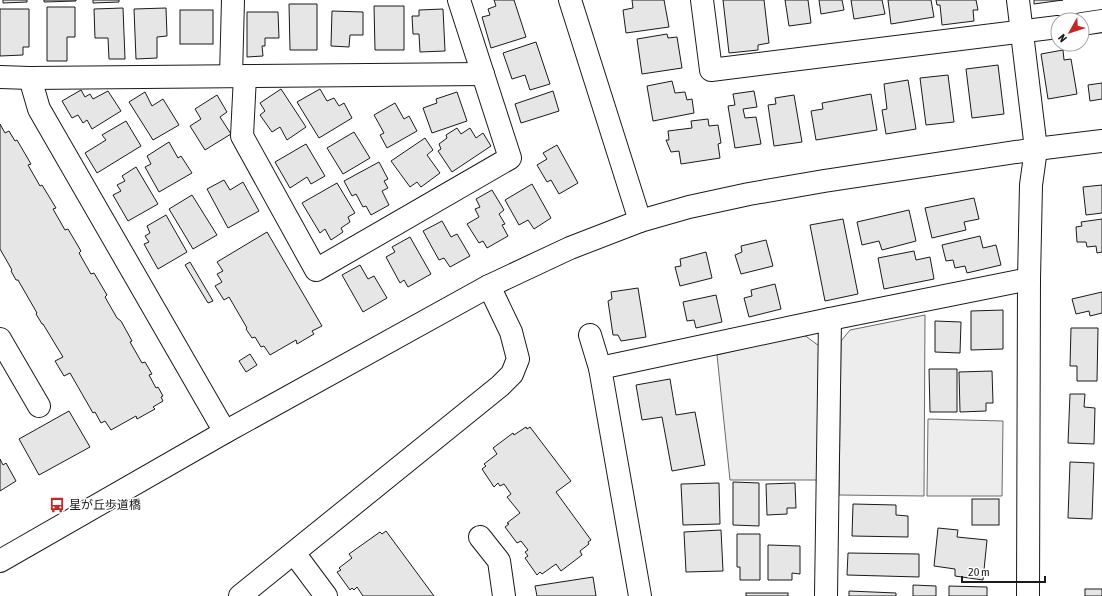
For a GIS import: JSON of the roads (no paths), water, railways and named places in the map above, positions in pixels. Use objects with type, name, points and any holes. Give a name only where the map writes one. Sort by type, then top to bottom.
[{"type":"street","points":[[233,0],[242,136],[316,270],[510,158],[459,0]]},
{"type":"street","points":[[570,0],[640,221]]},
{"type":"street","points":[[702,0],[711,70],[1050,28]]},
{"type":"street","points":[[1018,0],[1036,150],[1030,185],[1028,596]]},
{"type":"street","points":[[1090,23],[1102,21]]},
{"type":"street","points":[[0,77],[483,74]]},
{"type":"street","points":[[30,78],[39,109],[225,432]]},
{"type":"street","points":[[0,561],[225,432],[489,286],[570,248],[640,221],[689,207],[749,194],[824,181],[1102,141]]},
{"type":"street","points":[[600,368],[830,319],[1029,279]]},
{"type":"street","points":[[240,596],[500,386],[512,374],[518,359],[511,332],[489,286]]},
{"type":"street","points":[[826,596],[830,319]]},
{"type":"street","points":[[590,335],[600,368],[640,596]]},
{"type":"street","points":[[0,339],[39,406]]},
{"type":"street","points":[[480,537],[498,561],[504,596]]},
{"type":"street","points":[[294,553],[326,596]]},
{"type":"place","name":"星が丘歩道橋","points":[[57,505]]}]
